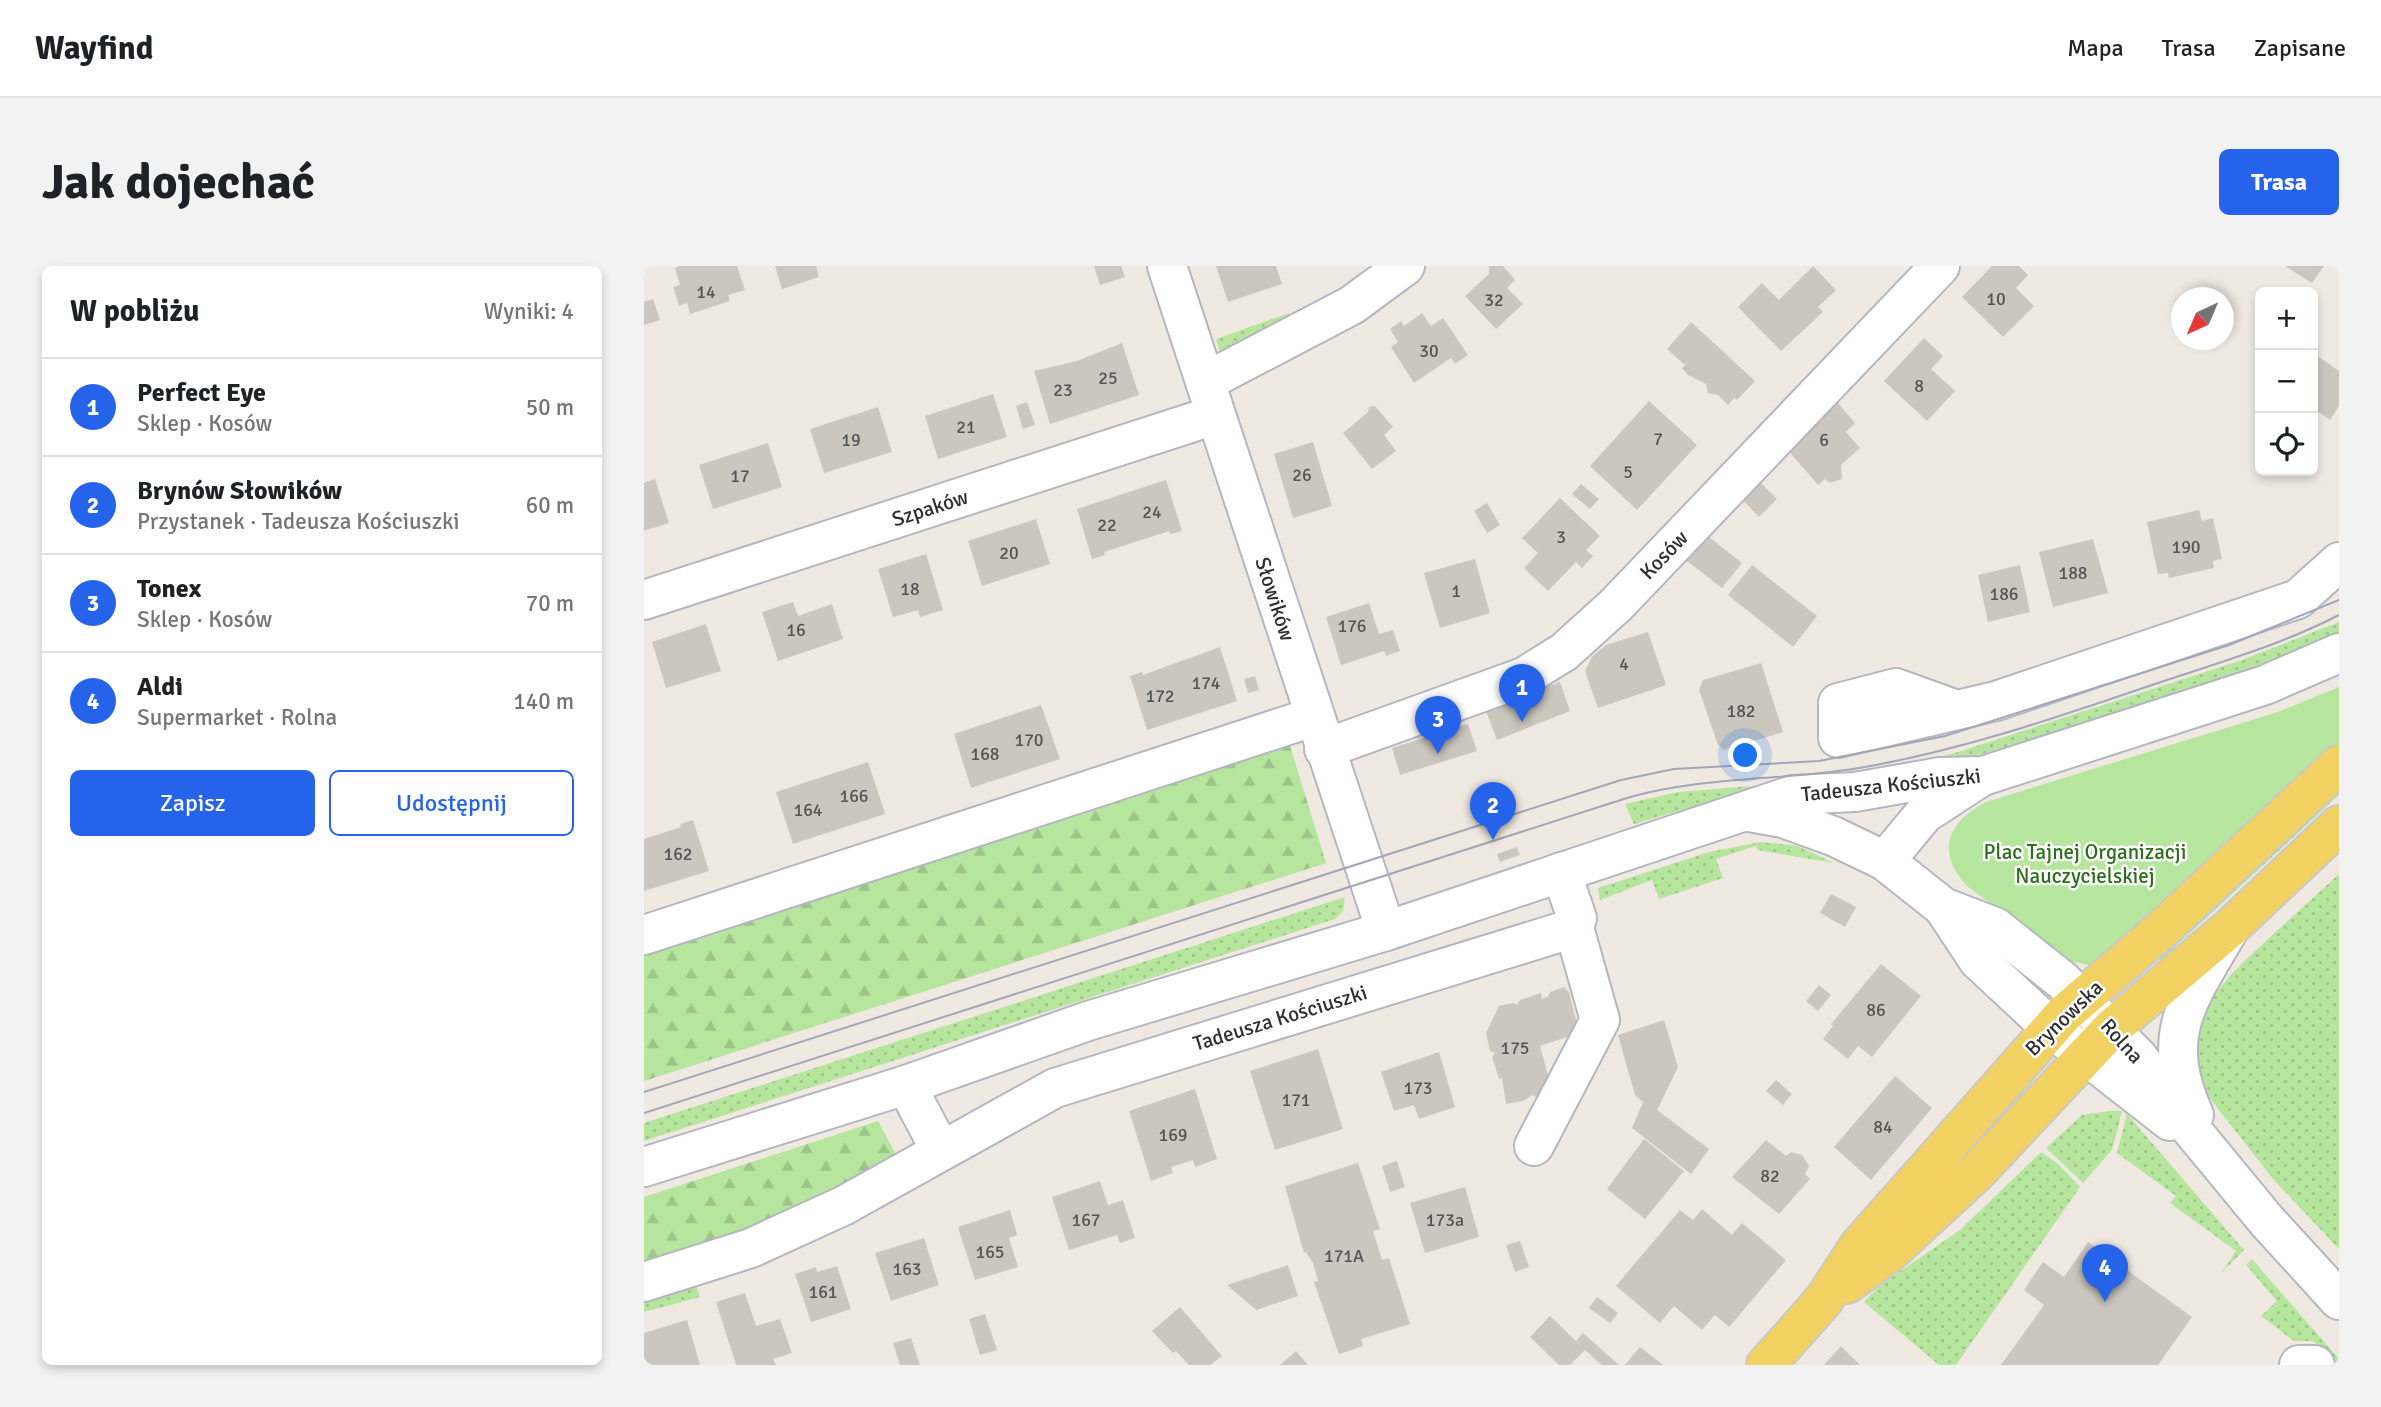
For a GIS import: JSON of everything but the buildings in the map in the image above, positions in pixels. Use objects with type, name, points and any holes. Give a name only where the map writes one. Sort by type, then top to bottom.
[{"type":"main road","name":"Brynowska","points":[[1766,1365],[1823,1301],[1859,1246],[2051,1028],[2339,765]]},
{"type":"main road","name":"Brynowska","points":[[1823,1301],[1888,1254],[1978,1171],[2099,1041],[2231,927],[2339,825]]},
{"type":"street","name":"Słowików","points":[[1167,266],[1385,931]]},
{"type":"street","name":"Szpaków","points":[[644,600],[1210,399],[1352,305],[1405,266]]},
{"type":"street","name":"Kosów","points":[[1318,733],[1524,677],[1564,652],[1616,605],[1940,266]]},
{"type":"street","points":[[1957,710],[2100,668],[2298,599],[2339,562]]},
{"type":"street","name":"Tadeusza Kościuszki","points":[[644,1167],[906,1085],[1088,1021],[1385,931],[1793,796],[1855,792],[1940,777],[1983,776],[2266,685],[2339,653]]},
{"type":"street","points":[[644,935],[1318,733]]},
{"type":"street","points":[[1885,861],[1924,814],[1983,776]]},
{"type":"street","name":"Rolna","points":[[1749,812],[1783,818],[1820,831],[1885,861],[1943,907],[1995,927],[2081,999],[2099,1041],[2210,1152],[2339,1300]]},
{"type":"street","points":[[1534,1146],[1600,1020],[1574,928],[1577,918],[1562,872]]},
{"type":"street","name":"Rolna","points":[[1943,907],[1978,960],[2051,1028],[2099,1041]]},
{"type":"street","points":[[2210,1152],[2177,1068],[2176,1039],[2187,1002],[2231,927]]},
{"type":"street","name":"Tadeusza Kościuszki","points":[[644,1282],[762,1243],[843,1206],[1055,1088],[1574,928]]},
{"type":"street","points":[[906,1085],[941,1151]]},
{"type":"street","points":[[2299,1365],[2315,1365]]},
{"type":"green space","points":[[1289,313],[1291,323],[1220,353],[1216,339]]},
{"type":"green space","points":[[2339,622],[2339,635],[2249,672],[1956,762],[1736,794],[1634,824],[1625,804],[1678,792],[1789,783],[1904,766],[1955,753],[2242,660]]},
{"type":"green space","name":"Plac Tajnej Organizacji Nauczycielskiej","points":[[2339,687],[2339,752],[2103,964],[2089,965],[2064,960],[1967,886],[1951,861],[1950,838],[1955,828],[1962,819],[1986,802],[2278,712]]},
{"type":"green space","points":[[1288,739],[1326,863],[644,1081],[644,946]]},
{"type":"green space","points":[[2339,784],[2339,795],[2161,960],[2154,958]]},
{"type":"green space","points":[[1761,842],[1798,846],[1834,863],[1758,850],[1756,846],[1716,859],[1723,878],[1659,899],[1652,880],[1600,900],[1598,888],[1709,852]]},
{"type":"green space","points":[[2339,874],[2339,1249],[2273,1179],[2205,1092],[2197,1068],[2195,1046],[2207,1007],[2219,989],[2250,956]]},
{"type":"green space","points":[[1345,897],[1343,911],[1335,919],[644,1141],[644,1123]]},
{"type":"green space","points":[[2122,1111],[2112,1150],[2083,1183],[2046,1148],[2082,1115]]},
{"type":"green space","points":[[2127,1114],[2244,1250],[2222,1272],[2236,1251],[2170,1203],[2176,1196],[2117,1153]]},
{"type":"green space","points":[[878,1121],[896,1155],[748,1237],[644,1270],[644,1197]]},
{"type":"green space","points":[[2041,1152],[2057,1163],[2080,1187],[1956,1365],[1939,1365],[1864,1302],[1879,1286],[1960,1230]]},
{"type":"green space","points":[[2252,1259],[2339,1359],[2339,1365],[2313,1341],[2294,1341],[2261,1316],[2277,1301],[2246,1265]]},
{"type":"green space","points":[[695,1282],[700,1297],[644,1312],[644,1298]]},
{"type":"tram line","points":[[644,1092],[1621,780],[1674,769],[1819,761],[1945,736],[2229,645],[2339,600]]},
{"type":"tram line","points":[[644,1113],[1627,798],[1713,782],[1859,768],[1971,743],[2225,661],[2339,615]]},
{"type":"place","name":"Perfect Eye","points":[[1522,722]]},
{"type":"place","name":"Tonex","points":[[1438,754]]},
{"type":"place","name":"Brynów Słowików","points":[[1493,840]]},
{"type":"place","name":"Aldi","points":[[2105,1302]]}]
